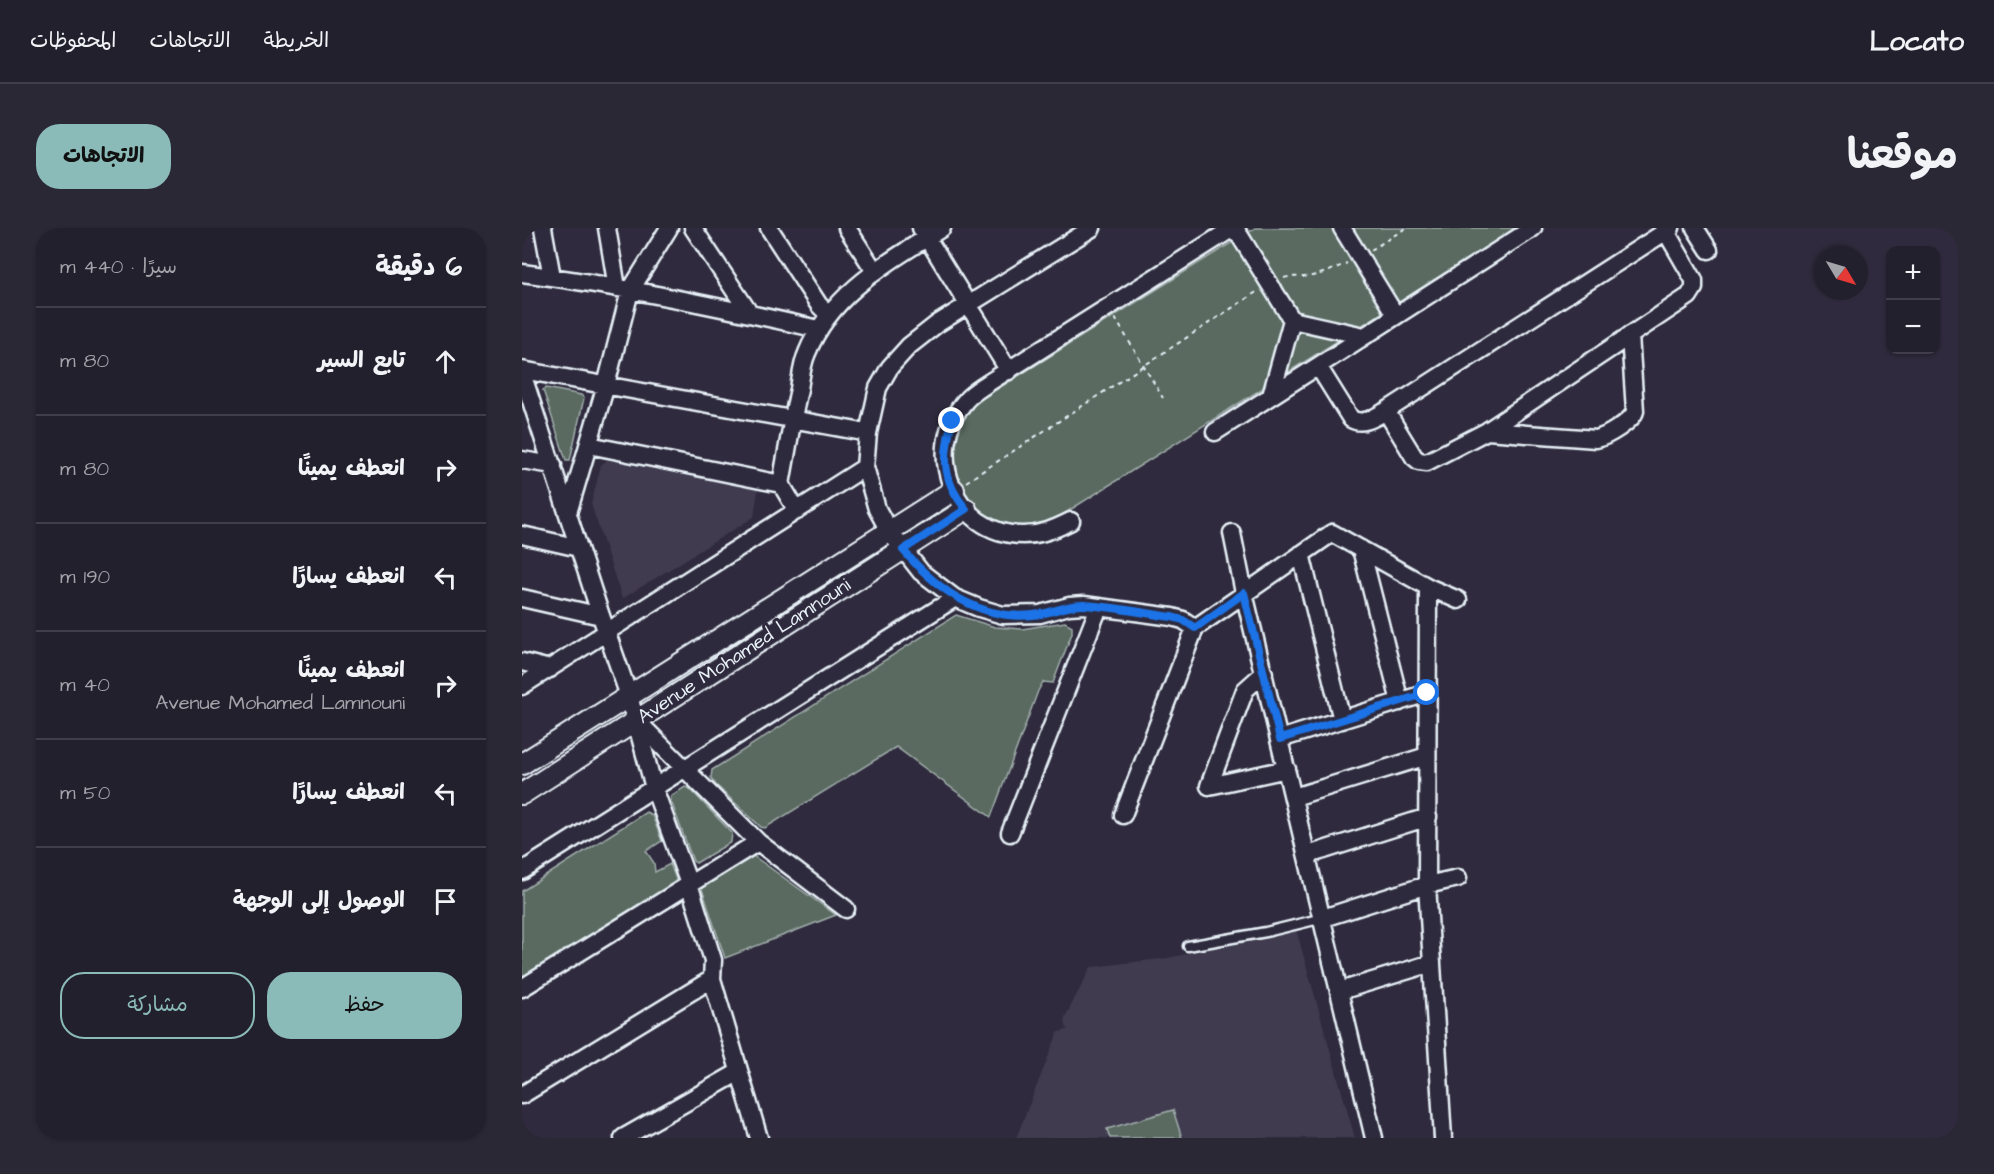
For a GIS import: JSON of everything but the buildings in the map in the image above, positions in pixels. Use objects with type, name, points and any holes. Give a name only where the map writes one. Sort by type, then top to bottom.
[{"type":"street","points":[[543,228],[552,277]]},
{"type":"street","points":[[568,513],[606,385],[624,289],[608,228]]},
{"type":"street","points":[[624,289],[669,228]]},
{"type":"street","points":[[693,228],[750,314]]},
{"type":"street","points":[[769,228],[819,305],[828,314]]},
{"type":"street","points":[[847,228],[874,270]]},
{"type":"street","points":[[797,511],[782,484],[806,355],[818,329],[846,294],[874,270],[924,233],[942,228]]},
{"type":"street","points":[[1092,228],[937,324],[909,346],[891,367],[878,388],[868,433],[866,467],[877,509],[889,531],[921,572],[955,598],[1004,615],[1040,614],[1069,606],[1084,605],[1172,617],[1183,620],[1195,628]]},
{"type":"street","points":[[1071,521],[1048,532],[1022,536],[997,531],[974,518],[957,498],[947,474],[945,447],[952,421],[967,399],[988,382],[1234,228],[1292,320],[1364,336]]},
{"type":"street","points":[[1342,228],[1396,316]]},
{"type":"street","points":[[1215,432],[1533,228]]},
{"type":"street","points":[[1695,228],[1709,250]]},
{"type":"street","points":[[1318,366],[1351,419],[1355,422],[1364,422],[1386,411],[1667,229],[1694,280],[1694,288],[1689,296],[1487,430],[1423,462],[1414,457],[1386,411]]},
{"type":"street","points":[[924,233],[1009,370]]},
{"type":"street","points":[[522,273],[624,289],[818,329]]},
{"type":"street","points":[[1270,396],[1292,320]]},
{"type":"street","points":[[1487,430],[1596,439],[1629,420],[1635,411],[1630,336]]},
{"type":"street","points":[[759,1138],[712,980],[713,960],[689,884],[654,788],[637,720],[522,371],[868,433]]},
{"type":"street","points":[[589,445],[782,484]]},
{"type":"street","points":[[522,460],[553,465]]},
{"type":"street","points":[[522,687],[866,467]]},
{"type":"street","name":"Avenue Mohamed Lamnouni","points":[[522,764],[954,490]]},
{"type":"street","name":"Avenue Mohamed Lamnouni","points":[[522,794],[966,509]]},
{"type":"street","points":[[1232,533],[1244,593],[1374,1138]]},
{"type":"street","points":[[1123,815],[1195,628],[1332,533],[1428,587],[1458,600]]},
{"type":"street","points":[[522,535],[579,548]]},
{"type":"street","points":[[1360,549],[1400,702]]},
{"type":"street","points":[[1301,554],[1342,720]]},
{"type":"street","points":[[1428,587],[1427,885],[1443,1138]]},
{"type":"street","points":[[522,598],[601,615]]},
{"type":"street","points":[[522,871],[955,598]]},
{"type":"street","points":[[1010,833],[1099,607]]},
{"type":"street","points":[[522,662],[550,669]]},
{"type":"street","points":[[1264,674],[1245,690],[1209,786],[1287,769]]},
{"type":"street","points":[[1280,739],[1427,693]]},
{"type":"street","points":[[637,720],[758,842],[846,909]]},
{"type":"street","points":[[1294,797],[1427,756]]},
{"type":"street","points":[[1308,855],[1428,817]]},
{"type":"street","points":[[522,988],[758,842]]},
{"type":"street","points":[[1323,918],[1427,885],[1458,878]]},
{"type":"street","points":[[1340,991],[1432,963]]},
{"type":"street","points":[[522,1095],[712,980]]},
{"type":"street","points":[[623,1138],[739,1072]]},
{"type":"lane","points":[[1188,946],[1266,932],[1323,918]]},
{"type":"path","points":[[954,490],[1270,284],[1292,276],[1304,277],[1327,272],[1360,257],[1406,228]]},
{"type":"path","points":[[1108,307],[1163,398]]},
{"type":"shaded area","points":[[607,460],[758,490],[754,517],[622,599],[591,504],[601,465]]},
{"type":"shaded area","points":[[1296,929],[1355,1138],[1016,1138],[1058,1032],[1067,1030],[1064,1019],[1091,967],[1168,958]]},
{"type":"green space","points":[[1255,228],[1516,228],[1062,515],[1035,525],[1017,526],[1000,522],[985,514],[972,503],[962,489],[953,456],[955,439],[961,422],[975,403]]},
{"type":"green space","points":[[546,388],[581,395],[584,398],[570,460],[566,460],[543,390]]},
{"type":"green space","points":[[956,615],[995,627],[1022,629],[1065,622],[1072,626],[1072,633],[1053,683],[1043,682],[1038,691],[991,817],[896,747],[765,828],[761,827],[711,778],[712,770]]},
{"type":"green space","points":[[685,787],[690,789],[732,833],[731,842],[696,863],[693,861],[671,801],[671,796]]},
{"type":"green space","points":[[646,812],[652,815],[662,841],[646,851],[654,863],[655,872],[670,864],[676,879],[674,884],[522,978],[522,891]]},
{"type":"green space","points":[[752,855],[836,915],[725,958],[702,889],[703,884]]},
{"type":"green space","points":[[1173,1110],[1182,1138],[1110,1138],[1107,1129]]},
{"type":"route","points":[[952,421],[945,447],[947,474],[957,498],[966,509],[903,550],[921,572],[955,598],[1004,615],[1040,614],[1069,606],[1084,605],[1172,617],[1183,620],[1195,628],[1244,593],[1280,739],[1427,693]]}]
